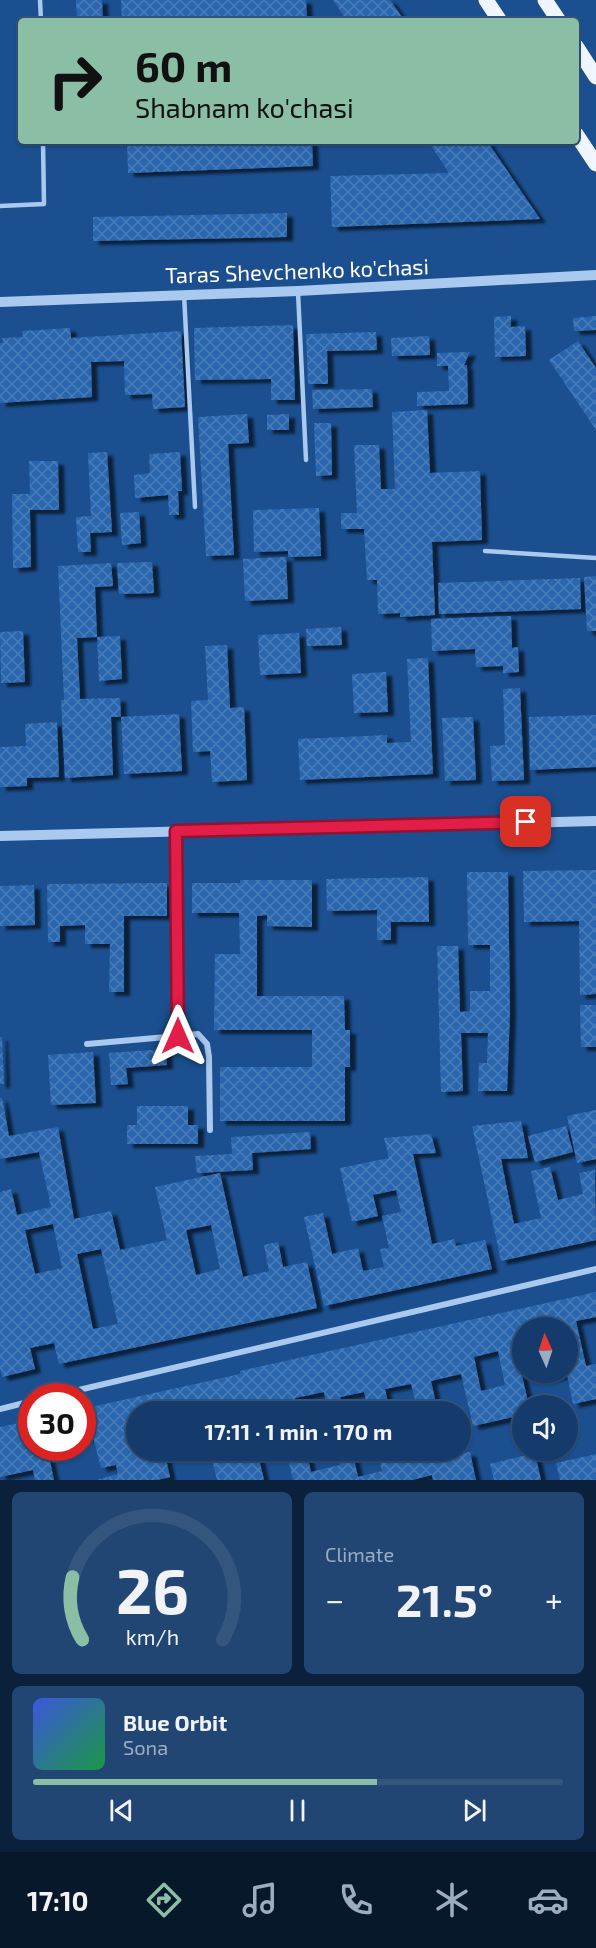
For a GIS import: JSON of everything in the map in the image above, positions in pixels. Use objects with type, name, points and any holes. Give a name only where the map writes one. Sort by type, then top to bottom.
[{"type":"main road","points":[[486,0],[498,18]]},
{"type":"main road","points":[[545,0],[557,18]]},
{"type":"main road","points":[[579,50],[596,76]]},
{"type":"main road","points":[[579,138],[596,164]]},
{"type":"street","name":"Taras Shevchenko ko'chasi","points":[[0,302],[298,291],[596,275]]},
{"type":"street","points":[[0,836],[596,820]]},
{"type":"street","points":[[176,831],[178,1036]]},
{"type":"street","points":[[87,1044],[198,1034],[207,1044],[209,1057],[210,1130]]},
{"type":"street","points":[[96,1386],[596,1269]]},
{"type":"street","points":[[0,1409],[18,1404]]},
{"type":"lane","points":[[40,0],[41,18]]},
{"type":"lane","points":[[0,206],[44,204],[43,144]]},
{"type":"lane","points":[[298,291],[306,460]]},
{"type":"lane","points":[[184,294],[195,507]]},
{"type":"lane","points":[[485,551],[596,558]]},
{"type":"building","points":[[76,0],[102,0],[103,18],[77,18]]},
{"type":"building","points":[[121,0],[306,0],[307,18],[122,18]]},
{"type":"building","points":[[333,0],[390,0],[403,18],[345,18]]},
{"type":"building","points":[[127,144],[312,144],[313,166],[128,173]]},
{"type":"building","points":[[430,144],[489,144],[540,219],[332,227],[330,176],[449,173]]},
{"type":"building","points":[[287,213],[287,237],[93,241],[93,217]]},
{"type":"building","points":[[511,316],[511,327],[525,326],[526,356],[495,357],[494,317]]},
{"type":"building","points":[[596,316],[596,330],[574,331],[573,318]]},
{"type":"building","points":[[293,325],[295,400],[271,400],[271,379],[195,380],[194,328]]},
{"type":"building","points":[[70,328],[71,338],[181,331],[185,407],[153,409],[152,394],[125,395],[124,361],[91,362],[92,397],[0,403],[0,343],[3,343],[2,338],[23,337],[22,331]]},
{"type":"building","points":[[376,332],[377,350],[327,351],[328,384],[308,384],[306,334]]},
{"type":"building","points":[[429,336],[430,355],[392,356],[391,338]]},
{"type":"building","points":[[578,341],[596,368],[596,430],[549,360]]},
{"type":"building","points":[[470,352],[464,365],[467,365],[468,404],[417,406],[417,392],[449,391],[448,366],[437,366],[437,353]]},
{"type":"building","points":[[372,389],[373,407],[313,409],[312,390]]},
{"type":"building","points":[[427,410],[430,473],[480,471],[482,540],[432,542],[435,615],[400,617],[400,613],[378,614],[377,580],[367,580],[364,529],[341,529],[341,513],[357,513],[354,445],[379,445],[381,489],[395,489],[392,412]]},
{"type":"building","points":[[247,414],[249,443],[228,444],[234,555],[206,556],[198,417]]},
{"type":"building","points":[[289,414],[289,430],[267,430],[267,415]]},
{"type":"building","points":[[314,423],[331,423],[332,475],[316,476]]},
{"type":"building","points":[[107,452],[112,532],[90,533],[91,552],[78,552],[76,517],[91,516],[88,453]]},
{"type":"building","points":[[180,452],[182,491],[178,491],[179,515],[169,515],[168,495],[135,498],[134,475],[150,473],[149,454]]},
{"type":"building","points":[[29,461],[58,461],[59,510],[30,510],[31,567],[13,568],[12,494],[30,494]]},
{"type":"building","points":[[319,508],[321,556],[288,557],[288,551],[254,552],[253,510]]},
{"type":"building","points":[[139,512],[141,543],[122,545],[120,513]]},
{"type":"building","points":[[286,557],[288,599],[245,601],[243,559]]},
{"type":"building","points":[[152,562],[154,593],[119,594],[117,563]]},
{"type":"building","points":[[111,563],[113,586],[95,587],[97,637],[77,638],[80,699],[120,698],[121,717],[111,717],[113,775],[65,778],[58,566]]},
{"type":"building","points":[[596,576],[596,631],[587,631],[584,577]]},
{"type":"building","points":[[580,578],[581,609],[439,614],[438,583]]},
{"type":"building","points":[[511,616],[512,648],[518,647],[519,672],[503,673],[503,666],[476,667],[475,649],[432,651],[431,619]]},
{"type":"building","points":[[341,627],[342,645],[307,646],[306,629]]},
{"type":"building","points":[[23,631],[25,682],[1,683],[0,632]]},
{"type":"building","points":[[299,633],[301,673],[260,675],[258,635]]},
{"type":"building","points":[[120,636],[122,679],[99,681],[97,637]]},
{"type":"building","points":[[227,645],[230,708],[244,707],[247,780],[212,782],[210,751],[193,752],[191,701],[208,700],[205,646]]},
{"type":"building","points":[[428,658],[433,774],[300,780],[298,739],[387,735],[387,743],[411,742],[407,659]]},
{"type":"building","points":[[386,672],[388,712],[354,713],[352,674]]},
{"type":"building","points":[[520,688],[524,780],[492,781],[490,746],[505,745],[503,689]]},
{"type":"building","points":[[179,714],[182,771],[124,774],[121,717]]},
{"type":"building","points":[[596,715],[596,767],[530,770],[529,717]]},
{"type":"building","points":[[473,717],[476,780],[445,781],[442,718]]},
{"type":"building","points":[[57,722],[59,777],[27,778],[27,786],[0,787],[0,747],[26,746],[25,724]]},
{"type":"building","points":[[596,870],[596,994],[580,995],[579,921],[524,922],[523,871]]},
{"type":"building","points":[[467,872],[508,872],[510,1012],[507,1091],[478,1091],[479,1063],[487,1063],[488,1033],[461,1033],[463,1091],[441,1092],[437,946],[458,946],[460,1012],[470,1011],[470,991],[490,991],[490,945],[468,945]]},
{"type":"building","points":[[428,877],[429,922],[391,922],[391,940],[377,940],[377,910],[327,911],[326,879]]},
{"type":"building","points":[[240,880],[312,880],[312,927],[267,926],[267,915],[257,916],[257,996],[344,996],[345,1030],[350,1030],[350,1067],[345,1067],[345,1121],[220,1121],[220,1067],[312,1067],[312,1030],[214,1030],[215,954],[240,954],[239,913],[192,913],[192,883],[240,883]]},
{"type":"building","points":[[167,883],[167,916],[124,916],[124,992],[109,992],[110,944],[85,944],[85,925],[60,926],[60,942],[48,942],[47,884]]},
{"type":"building","points":[[34,885],[35,925],[0,926],[0,886]]},
{"type":"building","points":[[580,1005],[596,1005],[596,1047],[581,1047]]},
{"type":"building","points":[[0,1037],[2,1037],[4,1084],[0,1084]]},
{"type":"building","points":[[166,1049],[167,1065],[126,1068],[128,1084],[111,1085],[109,1053]]},
{"type":"building","points":[[93,1052],[96,1103],[51,1105],[48,1055]]},
{"type":"building","points":[[0,1098],[2,1098],[9,1136],[58,1127],[74,1219],[111,1211],[120,1250],[167,1240],[155,1187],[220,1173],[243,1277],[269,1271],[264,1245],[278,1242],[283,1267],[307,1262],[317,1308],[59,1364],[54,1343],[30,1348],[35,1369],[2,1377],[0,1368],[0,1192],[11,1189],[17,1215],[51,1207],[39,1152],[0,1159]],"holes":[[[53,1224],[62,1268],[35,1274],[25,1230]],[[211,1225],[220,1269],[196,1275],[186,1230]],[[101,1249],[118,1324],[93,1329],[77,1254]]]},
{"type":"building","points":[[137,1106],[188,1106],[188,1125],[198,1125],[198,1144],[127,1144],[127,1125],[137,1125]]},
{"type":"building","points":[[596,1110],[596,1159],[577,1163],[567,1116]]},
{"type":"building","points":[[521,1121],[528,1158],[501,1159],[514,1224],[541,1218],[531,1171],[550,1167],[558,1200],[583,1194],[579,1173],[595,1170],[596,1240],[501,1261],[472,1126]]},
{"type":"building","points":[[566,1126],[573,1152],[535,1162],[528,1136]]},
{"type":"building","points":[[310,1132],[311,1149],[252,1153],[253,1170],[197,1173],[195,1156],[232,1154],[231,1137]]},
{"type":"building","points":[[431,1134],[436,1153],[413,1154],[432,1244],[454,1239],[456,1246],[485,1240],[492,1269],[324,1306],[304,1217],[323,1213],[332,1254],[358,1248],[363,1271],[384,1267],[380,1249],[389,1248],[382,1216],[401,1212],[396,1190],[373,1195],[378,1216],[352,1222],[340,1168],[389,1158],[384,1138]]},
{"type":"building","points":[[596,1292],[596,1317],[578,1321],[578,1317],[512,1317],[512,1383],[524,1383],[526,1395],[512,1395],[512,1417],[473,1426],[471,1401],[467,1401],[461,1374],[431,1381],[436,1401],[415,1401],[411,1384],[385,1389],[388,1401],[366,1401],[364,1392],[340,1397],[341,1401],[326,1401],[324,1392],[295,1398],[296,1401],[126,1401],[126,1461],[166,1461],[170,1477],[157,1480],[97,1480],[118,1474],[116,1465],[101,1468],[96,1449],[96,1406],[240,1374],[240,1371]],"holes":[[[498,1351],[505,1385],[481,1391],[474,1357]]]},
{"type":"building","points":[[578,1330],[586,1366],[596,1364],[596,1399],[578,1403],[578,1395],[571,1395],[569,1383],[578,1383]]},
{"type":"building","points":[[18,1423],[18,1461],[50,1461],[54,1480],[35,1480],[33,1470],[0,1477],[0,1427]]},
{"type":"building","points":[[596,1454],[596,1480],[560,1480],[556,1463],[578,1461],[578,1458]]},
{"type":"building","points":[[471,1457],[476,1480],[433,1480],[432,1475],[412,1480],[293,1480],[289,1461],[308,1461],[311,1472],[340,1465],[339,1461],[354,1461],[358,1477],[382,1471],[380,1461],[471,1461]]},
{"type":"building","points":[[512,1459],[512,1461],[537,1461],[541,1480],[494,1480],[490,1464]]},
{"type":"building","points":[[212,1461],[260,1461],[264,1480],[217,1480]]},
{"type":"route","points":[[178,1036],[176,831],[526,822]]}]
